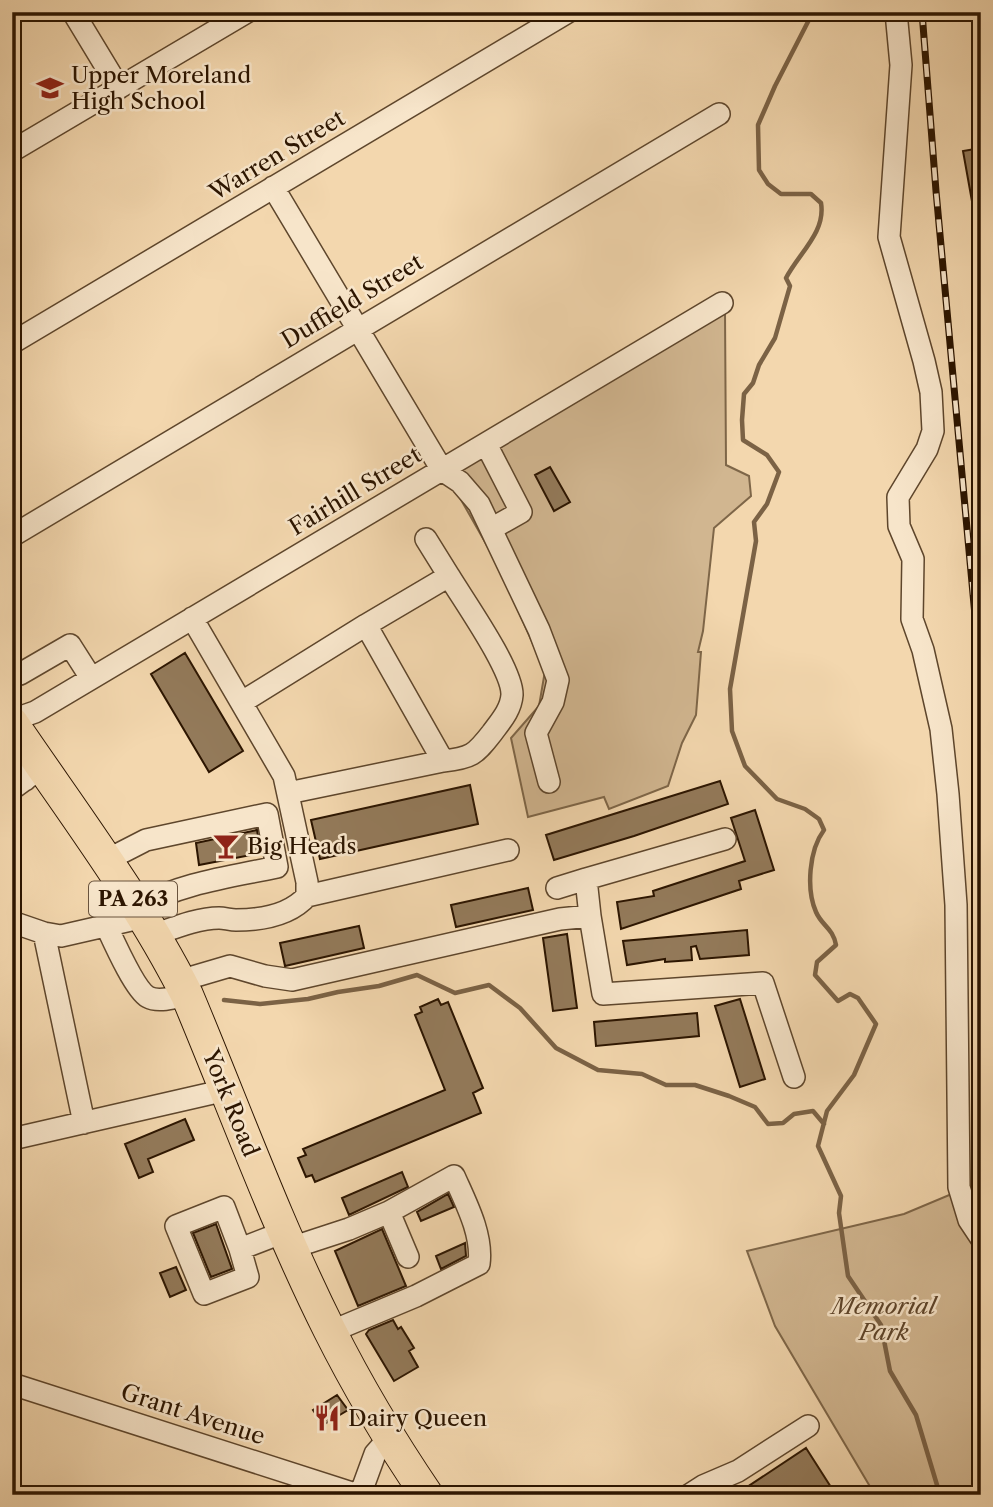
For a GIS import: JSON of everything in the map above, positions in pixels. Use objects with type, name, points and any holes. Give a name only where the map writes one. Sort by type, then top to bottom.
[{"type":"highway","name":"York Road","points":[[19,752],[107,860],[146,920],[183,988],[287,1240],[330,1332],[389,1438],[427,1495]]},
{"type":"street","points":[[73,12],[118,88]]},
{"type":"street","points":[[12,151],[247,12]]},
{"type":"street","name":"Warren Street","points":[[12,343],[568,12]]},
{"type":"street","points":[[896,12],[901,65],[889,237],[924,361],[931,392],[933,431],[927,449],[898,497],[900,526],[913,559],[912,619],[923,650],[941,729],[956,905],[959,1187],[969,1220],[981,1238]]},
{"type":"street","name":"Duffield Street","points":[[12,536],[719,114]]},
{"type":"street","points":[[273,187],[442,470],[460,482],[479,503],[539,630],[558,680],[553,702],[536,733],[549,782]]},
{"type":"street","name":"Fairhill Street","points":[[19,752],[35,712],[722,303]]},
{"type":"street","points":[[486,444],[521,512],[491,529]]},
{"type":"street","points":[[288,793],[443,761],[465,759],[474,755],[502,720],[511,702],[512,692],[506,670],[426,539]]},
{"type":"street","points":[[242,702],[449,576]]},
{"type":"street","points":[[192,618],[284,776],[307,882],[307,896]]},
{"type":"street","points":[[366,625],[443,761]]},
{"type":"street","points":[[20,674],[70,645],[91,678]]},
{"type":"street","points":[[107,860],[146,840],[267,814],[277,867],[198,883],[156,897],[146,920]]},
{"type":"street","points":[[557,888],[724,839]]},
{"type":"street","points":[[12,922],[61,936],[106,925],[146,920],[236,920],[283,913],[298,906],[307,896],[508,850]]},
{"type":"street","points":[[586,879],[603,994],[763,983],[794,1077]]},
{"type":"street","points":[[198,883],[203,921]]},
{"type":"street","points":[[106,925],[139,989],[149,998],[160,1000],[230,966],[292,980],[560,919],[590,916]]},
{"type":"street","points":[[44,933],[84,1124]]},
{"type":"street","points":[[12,1139],[226,1090]]},
{"type":"street","points":[[240,1249],[349,1229],[389,1212],[454,1176],[468,1207],[481,1250],[479,1264],[416,1296],[330,1332]]},
{"type":"street","points":[[389,1212],[408,1257]]},
{"type":"street","name":"Grant Avenue","points":[[12,1384],[359,1495]]},
{"type":"street","points":[[689,1495],[728,1485],[808,1426]]},
{"type":"street","points":[[359,1495],[375,1454],[389,1438]]},
{"type":"green space","points":[[725,312],[726,465],[749,476],[751,496],[714,528],[703,631],[698,652],[701,652],[696,715],[682,743],[668,786],[609,809],[604,797],[528,817],[511,738],[539,706],[545,671],[498,565],[447,475]]},
{"type":"green space","name":"Memorial Park","points":[[954,1193],[981,1229],[981,1495],[875,1495],[775,1326],[747,1251],[904,1214]]},
{"type":"building","points":[[981,148],[981,217],[975,218],[963,151]]},
{"type":"building","points":[[550,467],[570,502],[554,511],[535,475]]},
{"type":"building","points":[[185,653],[243,751],[209,772],[151,674]]},
{"type":"building","points":[[720,781],[728,804],[554,860],[546,835]]},
{"type":"building","points":[[470,785],[478,824],[320,859],[311,820]]},
{"type":"building","points":[[755,810],[774,870],[739,881],[741,889],[621,929],[617,902],[654,896],[653,891],[745,861],[731,818]]},
{"type":"building","points":[[257,830],[261,853],[199,865],[196,843]]},
{"type":"building","points":[[528,888],[533,910],[456,927],[451,905]]},
{"type":"building","points":[[359,926],[364,948],[285,966],[280,943]]},
{"type":"building","points":[[747,930],[749,955],[700,959],[696,946],[691,947],[692,960],[665,962],[665,959],[627,965],[623,941]]},
{"type":"building","points":[[567,934],[577,1008],[553,1011],[543,938]]},
{"type":"building","points":[[438,999],[441,1005],[448,1002],[483,1088],[473,1093],[481,1113],[315,1182],[312,1175],[306,1177],[298,1158],[306,1155],[303,1149],[445,1090],[415,1015],[422,1012],[420,1007]]},
{"type":"building","points":[[740,999],[765,1079],[740,1087],[715,1006]]},
{"type":"building","points":[[697,1013],[699,1036],[596,1046],[594,1022]]},
{"type":"building","points":[[185,1119],[194,1140],[148,1159],[153,1172],[139,1178],[125,1144]]},
{"type":"building","points":[[402,1172],[408,1187],[349,1215],[342,1198]]},
{"type":"building","points":[[448,1194],[454,1207],[421,1221],[417,1212]]},
{"type":"building","points":[[216,1224],[232,1269],[211,1277],[193,1233]]},
{"type":"building","points":[[382,1229],[406,1286],[358,1306],[335,1251]]},
{"type":"building","points":[[465,1243],[466,1256],[441,1269],[436,1256]]},
{"type":"building","points":[[176,1267],[186,1290],[170,1297],[160,1273]]},
{"type":"building","points":[[393,1320],[398,1329],[401,1327],[414,1348],[409,1351],[418,1367],[394,1381],[366,1334],[369,1330]]},
{"type":"building","name":"Dairy Queen","points":[[337,1395],[348,1410],[323,1425],[313,1410]]},
{"type":"building","points":[[806,1448],[836,1495],[735,1495]]},
{"type":"waterway","points":[[813,12],[758,125],[759,170],[768,184],[781,194],[811,194],[821,203],[821,214],[816,233],[786,278],[790,286],[775,338],[759,365],[753,383],[744,394],[743,440],[767,455],[779,472],[767,504],[754,522],[756,541],[730,689],[732,731],[745,766],[777,799],[805,809],[819,819],[824,830],[812,859],[811,892],[816,912],[836,945],[817,962],[815,975],[838,1001],[850,994],[858,998],[876,1024],[854,1075],[827,1111],[818,1146],[841,1196],[839,1213],[848,1276],[881,1325],[890,1371],[916,1415],[940,1495]]},
{"type":"waterway","points":[[224,1000],[260,1004],[308,999],[379,986],[417,975],[455,993],[489,985],[520,1008],[556,1048],[598,1070],[642,1074],[666,1085],[695,1085],[755,1107],[768,1124],[783,1123],[794,1114],[813,1111],[824,1124]]},
{"type":"railway","points":[[922,12],[981,681]]},
{"type":"place","name":"Upper Moreland High School","points":[[50,88]]},
{"type":"place","name":"Big Heads","points":[[226,846]]},
{"type":"place","name":"Dairy Queen","points":[[327,1418]]}]
